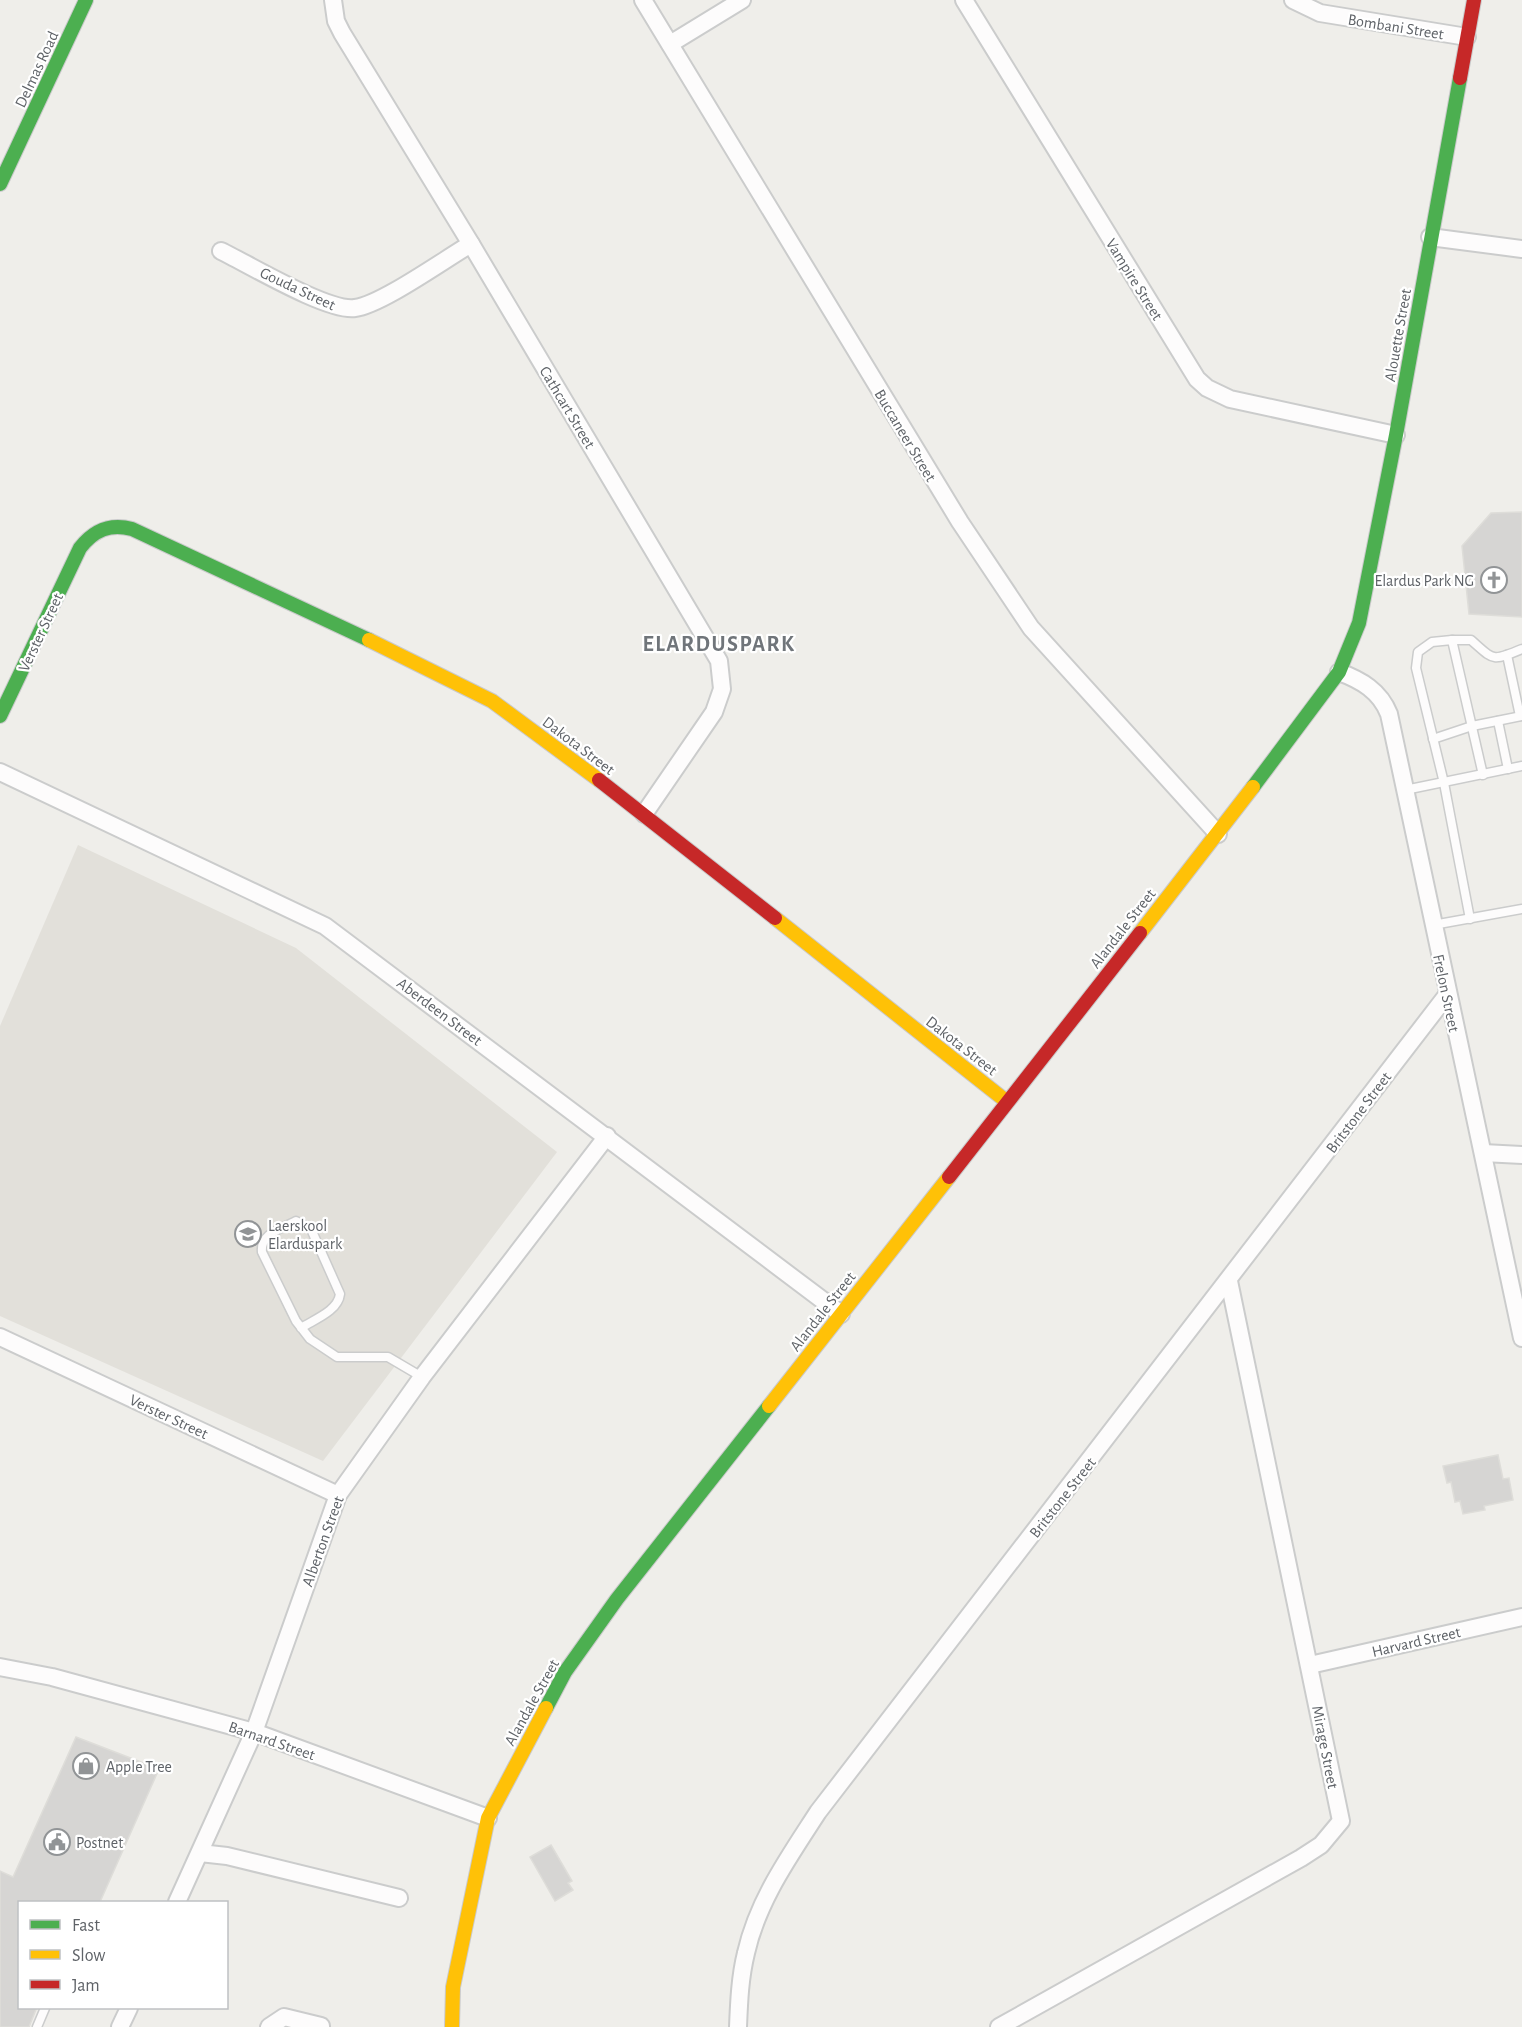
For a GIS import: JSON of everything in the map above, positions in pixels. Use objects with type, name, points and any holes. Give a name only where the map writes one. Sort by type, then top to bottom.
[{"type":"street","name":"Delmas Road","points":[[0,184],[86,0]]},
{"type":"street","name":"Cathcart Street","points":[[333,0],[336,21],[342,33],[471,244],[719,660],[722,689],[714,712],[644,814]]},
{"type":"street","name":"Buccaneer Street","points":[[644,0],[960,522],[1010,600],[1031,628],[1218,834]]},
{"type":"street","points":[[670,44],[742,0]]},
{"type":"street","name":"Vampire Street","points":[[964,0],[1197,379],[1207,388],[1230,399],[1396,435]]},
{"type":"street","name":"Bombani Street","points":[[1293,0],[1320,13],[1467,37]]},
{"type":"street","name":"Alouette Street","points":[[1339,672],[1359,623],[1396,435],[1474,0]]},
{"type":"street","points":[[1430,237],[1522,249]]},
{"type":"street","name":"Gouda Street","points":[[221,251],[330,305],[355,308],[379,299],[471,244]]},
{"type":"street","name":"Dakota Street","points":[[80,548],[87,538],[99,530],[120,525],[132,529],[459,682],[492,701],[644,814],[1006,1101]]},
{"type":"street","name":"Verster Street","points":[[0,716],[80,548]]},
{"type":"street","name":"Alandale Street","points":[[452,2027],[453,1986],[488,1818],[565,1672],[617,1599],[1218,834],[1339,672]]},
{"type":"street","name":"Frelon Street","points":[[1339,672],[1359,679],[1385,704],[1522,1338]]},
{"type":"street","name":"Aberdeen Street","points":[[0,772],[325,926],[841,1314]]},
{"type":"street","name":"Britstone Street","points":[[738,2027],[745,1954],[756,1919],[770,1887],[818,1812],[1447,995]]},
{"type":"street","name":"Alberton Street","points":[[177,1901],[254,1732],[338,1495],[422,1377],[607,1136]]},
{"type":"street","points":[[1483,1153],[1522,1155]]},
{"type":"street","name":"Mirage Street","points":[[999,2027],[1302,1858],[1333,1833],[1341,1821],[1228,1281]]},
{"type":"street","name":"Verster Street","points":[[0,1337],[338,1495]]},
{"type":"street","name":"Harvard Street","points":[[1310,1665],[1522,1617]]},
{"type":"street","name":"Barnard Street","points":[[0,1657],[52,1677]]},
{"type":"street","name":"Barnard Street","points":[[0,1667],[52,1677],[254,1732],[488,1818]]},
{"type":"street","points":[[200,1853],[227,1857],[399,1898]]},
{"type":"street","points":[[120,2027],[128,2009]]},
{"type":"street","points":[[268,2027],[284,2017],[321,2026]]},
{"type":"lane","points":[[1452,640],[1483,775]]},
{"type":"lane","points":[[1470,919],[1444,783],[1416,661],[1423,646],[1452,640],[1471,640],[1486,656],[1495,658],[1522,649]]},
{"type":"lane","points":[[1433,740],[1472,726],[1521,716],[1507,655]]},
{"type":"lane","points":[[1498,721],[1508,770]]},
{"type":"lane","points":[[1405,790],[1522,766]]},
{"type":"lane","points":[[1433,926],[1522,909]]},
{"type":"lane","points":[[301,1328],[333,1308],[339,1301],[340,1294],[311,1229],[296,1221],[265,1237],[262,1252],[301,1328],[310,1339],[337,1357],[388,1357],[422,1377]]},
{"type":"lane","points":[[37,2027],[44,2009]]},
{"type":"shaded area","name":"Laerskool Elarduspark","points":[[78,845],[296,948],[557,1152],[323,1461],[0,1316],[0,1026]]},
{"type":"building","name":"Elardus Park NG","points":[[1522,512],[1522,617],[1469,614],[1462,546],[1491,513]]},
{"type":"building","points":[[1498,1455],[1503,1479],[1509,1478],[1513,1500],[1484,1506],[1485,1510],[1463,1514],[1460,1501],[1455,1502],[1451,1482],[1447,1483],[1443,1466]]},
{"type":"building","points":[[76,1737],[159,1769],[100,1901],[18,1901],[18,2009],[36,2009],[29,2027],[0,2027],[0,1871],[13,1877]]},
{"type":"building","points":[[551,1845],[572,1881],[568,1883],[573,1890],[555,1901],[530,1857]]},
{"type":"traffic: fast","points":[[0,184],[86,0]]},
{"type":"traffic: fast","points":[[1253,787],[1339,672],[1359,623],[1396,435],[1460,78]]},
{"type":"traffic: fast","points":[[0,716],[80,548],[103,529],[117,527],[132,529],[369,640]]},
{"type":"traffic: fast","points":[[546,1708],[565,1672],[617,1599],[769,1406]]},
{"type":"traffic: slow","points":[[369,640],[492,701],[599,780]]},
{"type":"traffic: slow","points":[[1140,933],[1253,787]]},
{"type":"traffic: slow","points":[[775,918],[1006,1101]]},
{"type":"traffic: slow","points":[[769,1406],[949,1177]]},
{"type":"traffic: slow","points":[[452,2027],[453,1987],[488,1818],[546,1708]]},
{"type":"traffic: jam","points":[[1460,78],[1474,0]]},
{"type":"traffic: jam","points":[[599,780],[775,918]]},
{"type":"traffic: jam","points":[[949,1177],[1140,933]]},
{"type":"place","name":"Elardus Park NG","points":[[1494,580]]},
{"type":"place","name":"Laerskool Elarduspark","points":[[248,1234]]},
{"type":"place","name":"Apple Tree","points":[[86,1766]]},
{"type":"place","name":"Postnet","points":[[57,1842]]},
{"type":"district","name":"ELARDUSPARK","points":[[719,643]]}]
